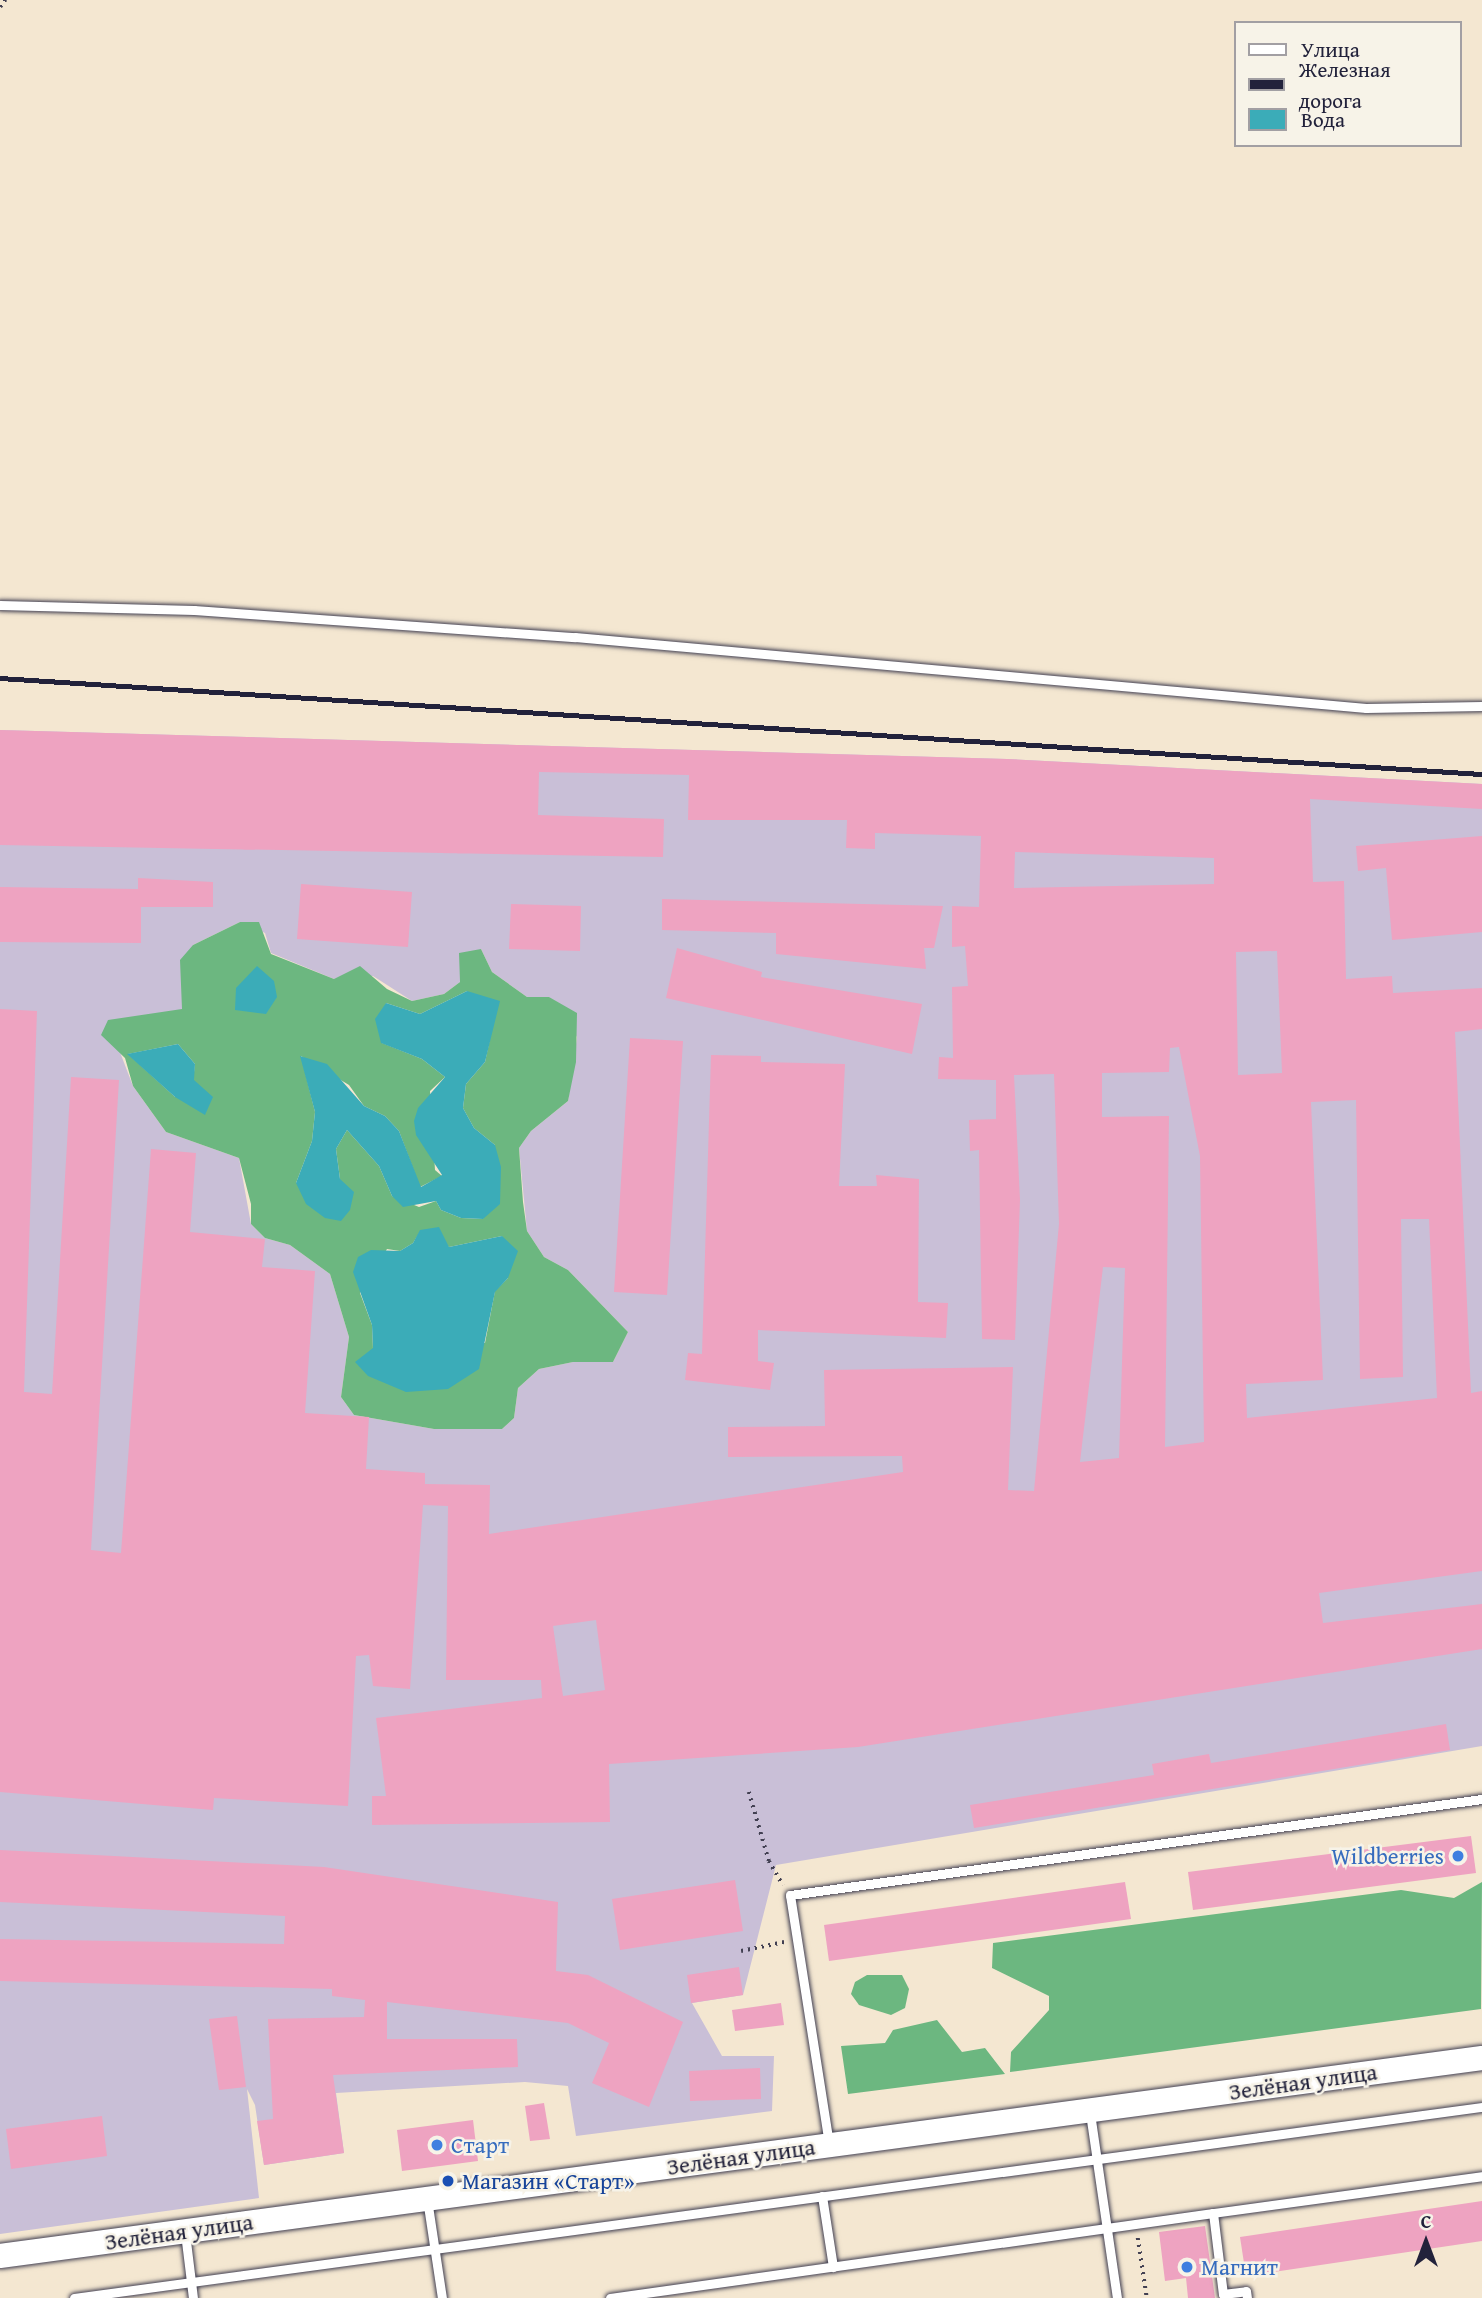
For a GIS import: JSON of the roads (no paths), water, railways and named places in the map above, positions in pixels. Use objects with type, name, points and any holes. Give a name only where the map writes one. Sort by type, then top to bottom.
[{"type":"main road","name":"Зелёная улица","points":[[0,2256],[1482,2059]]},
{"type":"lane","points":[[0,605],[194,610],[561,636],[1366,708],[1482,706]]},
{"type":"lane","points":[[830,2146],[790,1895],[1482,1798]]},
{"type":"lane","points":[[74,2298],[1482,2107]]},
{"type":"lane","points":[[1090,2111],[1117,2298]]},
{"type":"lane","points":[[610,2298],[1482,2176]]},
{"type":"lane","points":[[822,2196],[833,2267]]},
{"type":"lane","points":[[427,2199],[442,2298]]},
{"type":"lane","points":[[1213,2213],[1223,2294],[1246,2291],[1247,2298]]},
{"type":"lane","points":[[184,2231],[193,2298]]},
{"type":"water","points":[[257,966],[274,981],[277,997],[266,1014],[235,1010],[236,988]]},
{"type":"water","points":[[467,991],[500,1001],[485,1062],[466,1084],[463,1108],[474,1128],[495,1145],[501,1167],[500,1204],[483,1219],[461,1218],[441,1210],[436,1201],[403,1207],[392,1196],[379,1166],[347,1130],[336,1149],[340,1179],[354,1192],[350,1210],[341,1221],[325,1218],[306,1204],[296,1183],[312,1141],[315,1112],[300,1056],[327,1064],[364,1106],[385,1116],[399,1131],[421,1187],[442,1175],[416,1135],[414,1121],[418,1108],[445,1077],[422,1059],[381,1043],[375,1019],[386,1003],[420,1014]]},
{"type":"water","points":[[178,1044],[195,1064],[194,1080],[213,1097],[205,1115],[175,1097],[127,1054]]},
{"type":"water","points":[[439,1227],[449,1247],[502,1236],[518,1251],[508,1278],[495,1292],[479,1369],[448,1389],[406,1392],[368,1376],[355,1362],[373,1348],[372,1325],[353,1272],[358,1257],[371,1250],[400,1251],[413,1243],[420,1230]]},
{"type":"railway","points":[[0,678],[1482,774]]},
{"type":"place","name":"Wildberries","points":[[1458,1856]]},
{"type":"place","name":"Старт","points":[[437,2145]]},
{"type":"place","name":"Магазин «Старт»","points":[[448,2181]]},
{"type":"place","name":"Магнит","points":[[1187,2267]]}]
